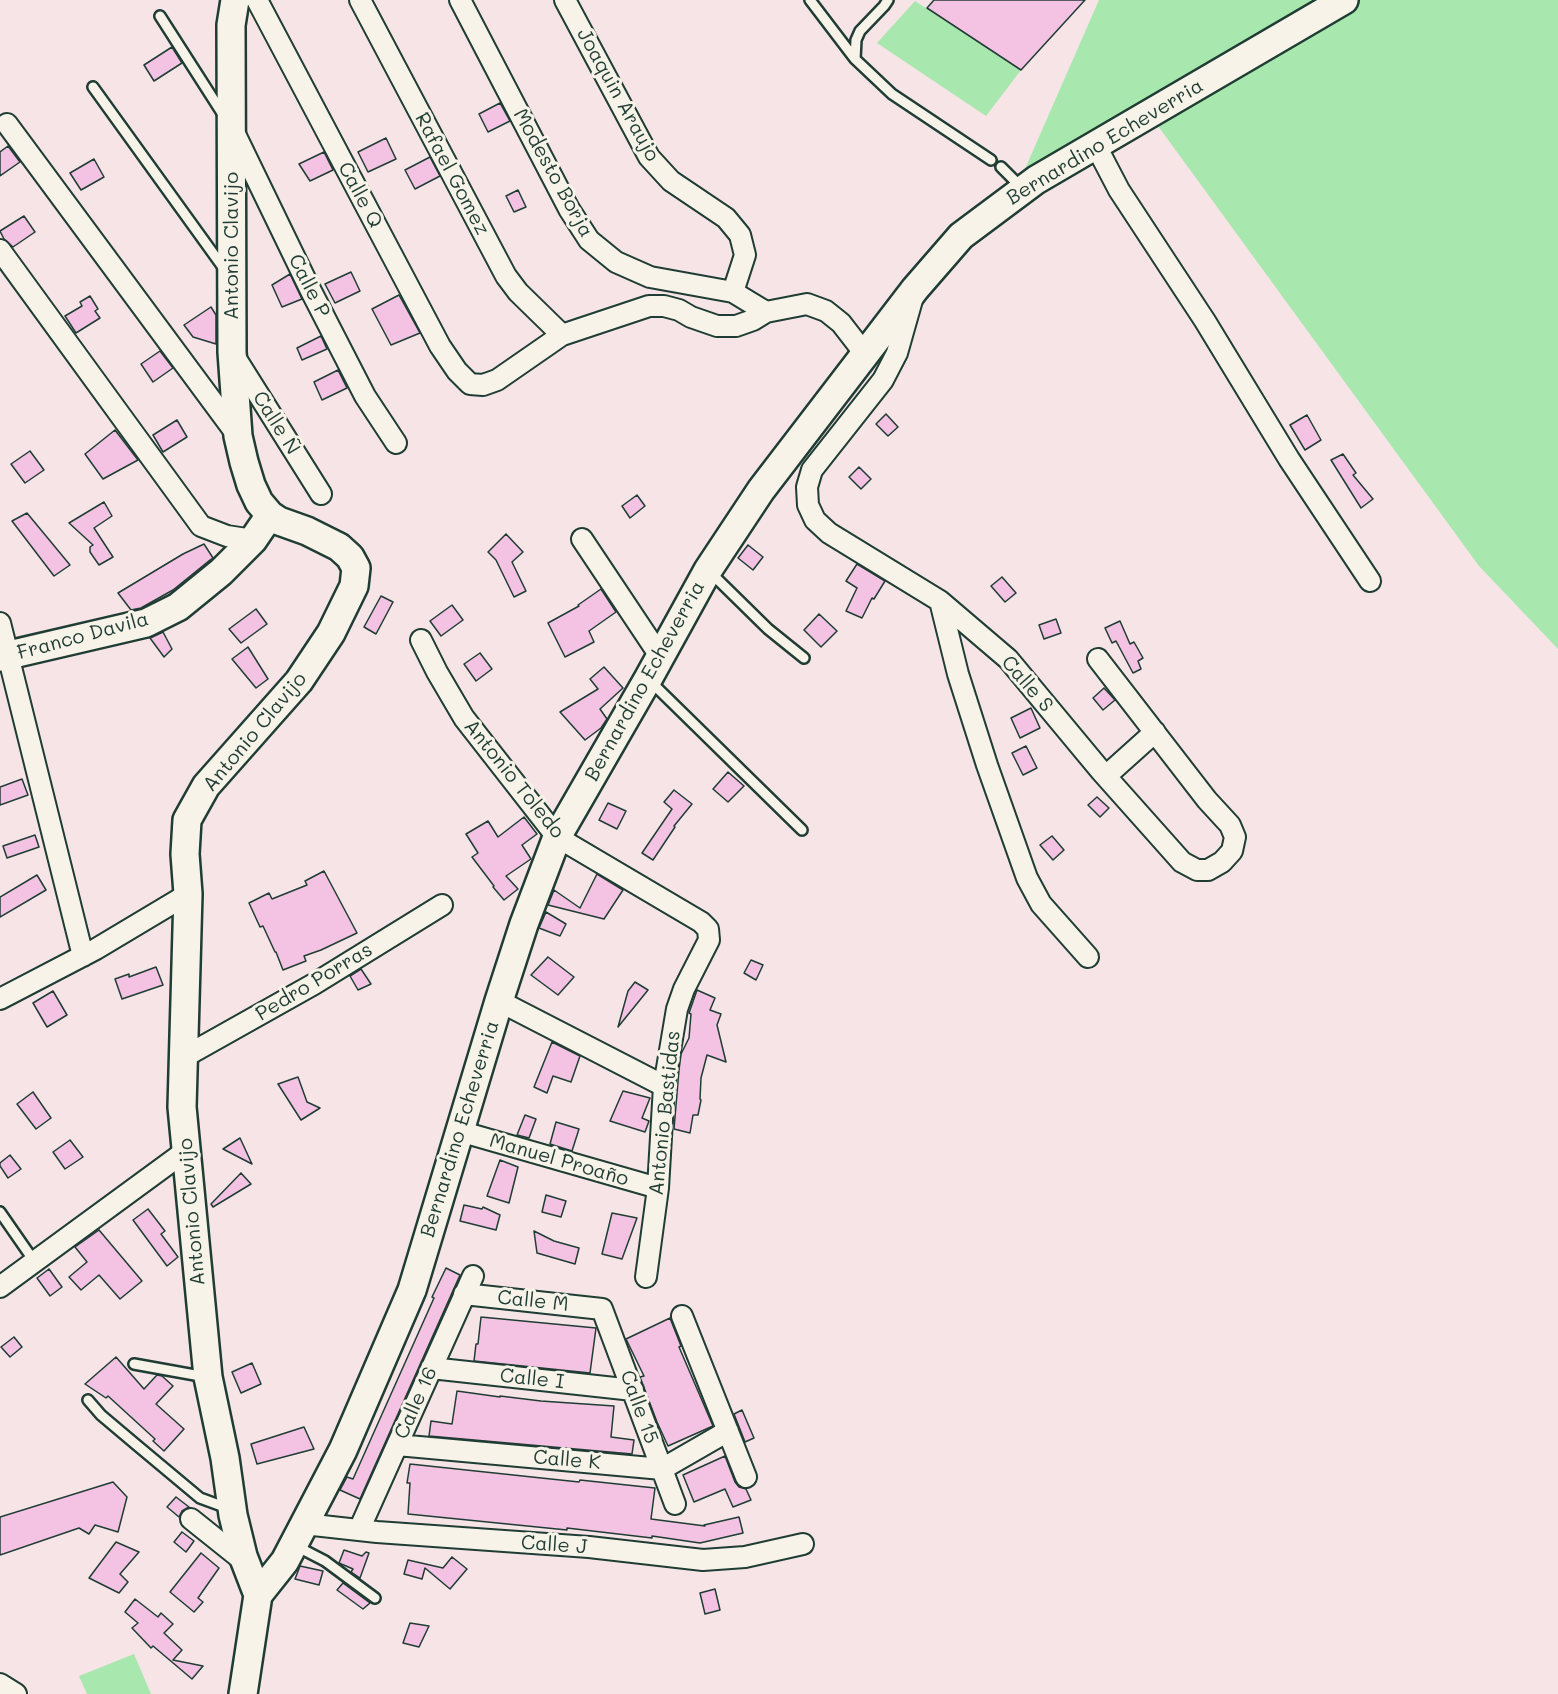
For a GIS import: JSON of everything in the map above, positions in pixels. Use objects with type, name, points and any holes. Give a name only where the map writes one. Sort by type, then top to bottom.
[{"type":"street","name":"Rafael Gomez","points":[[360,0],[506,276],[518,292],[562,335]]},
{"type":"street","name":"Modesto Borja","points":[[460,0],[569,209],[590,240],[616,262],[650,277],[733,292]]},
{"type":"street","name":"Joaquin Araujo","points":[[565,0],[649,157],[671,181],[726,218],[740,235],[745,255],[733,292]]},
{"type":"street","name":"Bernardino Echeverria","points":[[258,1595],[285,1561],[343,1450],[412,1290],[499,1001],[524,924],[557,837],[708,570],[761,490],[915,289],[961,236],[1023,189],[1095,144],[1344,0]]},
{"type":"street","name":"Calle Q","points":[[243,3],[440,346],[457,371],[471,384],[483,385],[497,380],[562,335]]},
{"type":"street","name":"Antonio Clavijo","points":[[243,3],[231,25],[232,352],[238,436],[251,485],[259,502],[270,516],[307,531],[339,548],[350,557],[356,568],[354,586],[331,633],[298,681],[206,786],[187,820],[185,854],[188,894],[182,1107],[208,1377],[225,1458],[232,1510],[246,1563],[258,1595]]},
{"type":"street","points":[[7,124],[238,436]]},
{"type":"street","name":"Calle P","points":[[231,125],[311,291],[365,396],[396,443]]},
{"type":"street","points":[[1095,144],[1119,190],[1205,321],[1289,459],[1370,581]]},
{"type":"street","points":[[0,250],[201,526],[227,536],[253,540]]},
{"type":"street","name":"Calle S","points":[[915,289],[897,353],[883,380],[812,470],[807,487],[808,505],[815,520],[829,533],[940,601],[1008,659],[1182,862],[1197,870],[1208,870],[1222,862],[1232,851],[1235,837],[1230,825],[1207,800],[1098,659]]},
{"type":"street","points":[[733,292],[766,312]]},
{"type":"street","points":[[562,335],[649,306],[664,306],[679,310],[717,326],[736,326],[766,312],[807,304],[826,311],[841,323],[865,354]]},
{"type":"street","name":"Calle Ñ","points":[[232,352],[321,494]]},
{"type":"street","name":"Franco Davila","points":[[4,657],[146,623],[178,608],[221,573],[253,540],[270,516]]},
{"type":"street","points":[[582,539],[660,656]]},
{"type":"street","points":[[940,601],[958,674],[1027,878],[1041,904],[1088,957]]},
{"type":"street","points":[[0,623],[4,657],[83,956]]},
{"type":"street","name":"Antonio Toledo","points":[[421,640],[464,718],[557,837],[701,922]]},
{"type":"street","points":[[1106,776],[1155,732]]},
{"type":"street","points":[[0,999],[83,956],[188,894]]},
{"type":"street","name":"Pedro Porras","points":[[184,1057],[323,979],[442,905]]},
{"type":"street","name":"Antonio Bastidas","points":[[646,1277],[658,1188],[664,1086],[677,1009],[684,989],[709,940],[708,929],[701,922]]},
{"type":"street","points":[[499,1001],[664,1086]]},
{"type":"street","name":"Manuel Proaño","points":[[459,1131],[658,1188]]},
{"type":"street","points":[[0,1287],[187,1150]]},
{"type":"street","name":"Calle 16","points":[[359,1530],[473,1276]]},
{"type":"street","name":"Calle M","points":[[464,1294],[602,1309]]},
{"type":"street","name":"Calle 15","points":[[602,1309],[675,1504]]},
{"type":"street","points":[[682,1316],[746,1477]]},
{"type":"street","name":"Calle I","points":[[431,1368],[633,1390]]},
{"type":"street","points":[[662,1469],[728,1431]]},
{"type":"street","name":"Calle K","points":[[397,1445],[662,1469]]},
{"type":"street","points":[[192,1519],[246,1563]]},
{"type":"street","name":"Calle J","points":[[299,1534],[359,1530],[589,1547],[703,1560],[745,1557],[803,1544]]},
{"type":"street","points":[[243,1694],[258,1595]]},
{"type":"street","points":[[0,1684],[16,1694]]},
{"type":"lane","points":[[810,0],[855,59],[892,94],[991,160]]},
{"type":"lane","points":[[855,59],[857,36],[888,0]]},
{"type":"lane","points":[[160,16],[231,125]]},
{"type":"lane","points":[[93,87],[232,279]]},
{"type":"lane","points":[[1001,167],[1023,189]]},
{"type":"lane","points":[[708,570],[768,629],[804,658]]},
{"type":"lane","points":[[648,679],[802,830]]},
{"type":"lane","points":[[0,1212],[34,1261]]},
{"type":"lane","points":[[134,1364],[208,1377]]},
{"type":"lane","points":[[87,1400],[101,1415],[200,1498],[232,1510]]},
{"type":"lane","points":[[299,1534],[325,1561],[375,1598]]},
{"type":"green space","points":[[1099,0],[1558,0],[1558,649],[1479,566],[1150,115],[1014,194]]},
{"type":"green space","points":[[915,1],[1021,70],[986,116],[877,43]]},
{"type":"green space","points":[[134,1654],[151,1694],[87,1694],[79,1676]]},
{"type":"building","points":[[934,0],[1085,0],[1021,70],[927,8]]},
{"type":"building","points":[[172,47],[182,63],[154,81],[144,65]]},
{"type":"building","points":[[500,103],[510,121],[488,132],[479,114]]},
{"type":"building","points":[[386,138],[396,159],[368,172],[358,152]]},
{"type":"building","points":[[8,146],[20,162],[0,176],[0,152]]},
{"type":"building","points":[[324,152],[333,170],[310,181],[299,164]]},
{"type":"building","points":[[430,157],[440,176],[415,189],[405,170]]},
{"type":"building","points":[[94,159],[104,177],[81,190],[70,173]]},
{"type":"building","points":[[518,190],[526,207],[514,212],[506,196]]},
{"type":"building","points":[[24,216],[35,232],[13,247],[4,239],[0,231]]},
{"type":"building","points":[[351,272],[360,291],[335,303],[325,284]]},
{"type":"building","points":[[290,274],[302,299],[282,307],[272,285]]},
{"type":"building","points":[[399,295],[420,333],[391,345],[372,309]]},
{"type":"building","points":[[90,296],[98,309],[95,311],[100,318],[76,333],[65,316],[82,306],[80,302]]},
{"type":"building","points":[[211,307],[216,315],[216,344],[193,337],[184,325]]},
{"type":"building","points":[[321,336],[327,349],[302,360],[297,348]]},
{"type":"building","points":[[160,351],[173,368],[153,382],[141,364]]},
{"type":"building","points":[[338,370],[347,388],[322,400],[314,382]]},
{"type":"building","points":[[886,414],[898,427],[888,436],[876,424]]},
{"type":"building","points":[[1307,415],[1321,440],[1305,450],[1290,425]]},
{"type":"building","points":[[177,420],[187,437],[163,452],[153,435]]},
{"type":"building","points":[[115,430],[138,460],[103,479],[85,454]]},
{"type":"building","points":[[30,451],[44,470],[25,483],[11,464]]},
{"type":"building","points":[[1343,454],[1356,473],[1353,475],[1373,499],[1361,508],[1331,460]]},
{"type":"building","points":[[859,467],[871,479],[861,489],[849,477]]},
{"type":"building","points":[[637,495],[645,506],[630,518],[622,506]]},
{"type":"building","points":[[104,502],[112,516],[94,528],[113,557],[99,565],[90,552],[90,547],[93,545],[69,523]]},
{"type":"building","points":[[27,513],[70,565],[54,576],[12,521]]},
{"type":"building","points":[[506,534],[523,552],[512,562],[526,591],[514,597],[496,560],[488,552]]},
{"type":"building","points":[[204,544],[213,558],[173,590],[141,608],[131,610],[118,593],[183,554]]},
{"type":"building","points":[[748,545],[763,557],[753,570],[738,558]]},
{"type":"building","points":[[857,564],[885,581],[874,599],[872,598],[862,618],[846,611],[857,588],[846,581]]},
{"type":"building","points":[[1002,577],[1016,593],[1005,602],[991,586]]},
{"type":"building","points":[[601,589],[616,612],[589,631],[594,642],[565,657],[548,623],[579,606]]},
{"type":"building","points":[[381,596],[393,602],[376,634],[364,627]]},
{"type":"building","points":[[452,605],[463,620],[441,636],[430,621]]},
{"type":"building","points":[[256,609],[267,624],[241,643],[229,629]]},
{"type":"building","points":[[819,614],[837,631],[821,647],[804,630]]},
{"type":"building","points":[[1056,619],[1061,633],[1044,639],[1039,625]]},
{"type":"building","points":[[1120,621],[1130,644],[1134,642],[1143,658],[1138,661],[1141,669],[1133,673],[1116,641],[1112,643],[1105,628]]},
{"type":"building","points":[[163,632],[172,649],[164,657],[150,638]]},
{"type":"building","points":[[248,647],[268,679],[256,688],[232,659]]},
{"type":"building","points":[[480,653],[492,669],[476,681],[464,664]]},
{"type":"building","points":[[604,667],[623,688],[600,709],[607,719],[601,728],[585,740],[560,712],[598,689],[590,679]]},
{"type":"building","points":[[1104,688],[1115,700],[1103,710],[1093,698]]},
{"type":"building","points":[[1031,708],[1040,728],[1020,738],[1011,718]]},
{"type":"building","points":[[1026,746],[1037,768],[1023,775],[1012,753]]},
{"type":"building","points":[[728,772],[744,786],[728,802],[713,789]]},
{"type":"building","points":[[22,779],[28,795],[0,805],[0,787]]},
{"type":"building","points":[[674,790],[692,804],[674,826],[653,860],[642,853],[672,809],[664,802]]},
{"type":"building","points":[[1097,797],[1109,808],[1100,817],[1088,805]]},
{"type":"building","points":[[608,803],[626,811],[617,829],[599,820]]},
{"type":"building","points":[[524,817],[537,834],[522,845],[531,859],[506,876],[518,889],[504,900],[472,857],[478,853],[466,834],[488,821],[498,837]]},
{"type":"building","points":[[35,835],[39,847],[7,858],[3,846]]},
{"type":"building","points":[[1052,836],[1064,850],[1053,860],[1040,845]]},
{"type":"building","points":[[324,871],[357,933],[304,956],[306,961],[283,970],[263,926],[260,927],[249,903],[269,893],[272,899],[307,885],[305,881]]},
{"type":"building","points":[[597,874],[623,890],[604,919],[548,905],[554,890],[580,908]]},
{"type":"building","points":[[37,875],[46,890],[0,917],[0,897]]},
{"type":"building","points":[[546,912],[566,924],[560,936],[539,928]]},
{"type":"building","points":[[548,957],[574,977],[558,995],[531,975]]},
{"type":"building","points":[[751,960],[763,965],[756,980],[744,973]]},
{"type":"building","points":[[156,967],[163,985],[122,999],[115,979],[129,974],[129,977]]},
{"type":"building","points":[[361,969],[371,984],[358,990],[350,976]]},
{"type":"building","points":[[635,982],[648,990],[618,1027],[628,991]]},
{"type":"building","points":[[697,990],[715,998],[710,1010],[721,1014],[717,1025],[726,1062],[707,1055],[701,1078],[698,1115],[693,1115],[690,1133],[674,1129],[681,1054],[689,1038],[691,1014],[689,1013]]},
{"type":"building","points":[[53,991],[67,1015],[47,1027],[33,1003]]},
{"type":"building","points":[[552,1042],[580,1056],[571,1082],[553,1076],[547,1093],[534,1087]]},
{"type":"building","points":[[298,1077],[307,1102],[320,1108],[301,1120],[278,1084]]},
{"type":"building","points":[[623,1091],[650,1098],[642,1118],[649,1121],[645,1132],[610,1121]]},
{"type":"building","points":[[33,1092],[51,1118],[36,1129],[17,1104]]},
{"type":"building","points":[[525,1115],[536,1119],[529,1138],[517,1135]]},
{"type":"building","points":[[556,1122],[579,1129],[572,1151],[550,1144]]},
{"type":"building","points":[[240,1138],[252,1164],[223,1149]]},
{"type":"building","points":[[70,1140],[83,1157],[65,1169],[53,1152]]},
{"type":"building","points":[[10,1155],[21,1169],[8,1178],[0,1163]]},
{"type":"building","points":[[500,1160],[518,1167],[509,1203],[487,1196]]},
{"type":"building","points":[[241,1173],[251,1184],[213,1207],[211,1204]]},
{"type":"building","points":[[546,1195],[566,1201],[561,1217],[542,1212]]},
{"type":"building","points":[[464,1205],[482,1209],[483,1207],[500,1215],[496,1230],[460,1221]]},
{"type":"building","points":[[148,1209],[165,1231],[161,1234],[178,1257],[167,1266],[133,1220]]},
{"type":"building","points":[[612,1213],[637,1218],[622,1259],[602,1254]]},
{"type":"building","points":[[99,1230],[142,1281],[120,1299],[99,1275],[81,1290],[69,1277],[87,1262],[75,1247]]},
{"type":"building","points":[[534,1231],[554,1241],[579,1248],[575,1264],[537,1253]]},
{"type":"building","points":[[446,1268],[460,1275],[360,1499],[340,1490],[347,1477],[353,1479]]},
{"type":"building","points":[[49,1269],[62,1287],[50,1296],[37,1278]]},
{"type":"building","points":[[481,1317],[596,1328],[590,1373],[474,1361]]},
{"type":"building","points":[[670,1318],[681,1346],[679,1347],[713,1426],[668,1446],[640,1377],[644,1376],[626,1339]]},
{"type":"building","points":[[14,1337],[22,1347],[10,1357],[1,1347]]},
{"type":"building","points":[[116,1357],[144,1389],[157,1375],[162,1376],[173,1386],[156,1404],[184,1429],[164,1451],[153,1441],[155,1439],[108,1396],[106,1398],[85,1384]]},
{"type":"building","points":[[252,1363],[261,1384],[241,1393],[232,1372]]},
{"type":"building","points":[[457,1391],[541,1401],[614,1406],[611,1437],[634,1440],[632,1454],[429,1436],[431,1421],[452,1424]]},
{"type":"building","points":[[742,1410],[754,1438],[745,1442],[734,1414]]},
{"type":"building","points":[[304,1427],[314,1449],[257,1464],[251,1444]]},
{"type":"building","points":[[725,1456],[735,1482],[739,1487],[746,1489],[751,1500],[733,1507],[725,1489],[694,1502],[683,1475]]},
{"type":"building","points":[[410,1464],[655,1488],[651,1519],[705,1526],[739,1517],[743,1533],[700,1543],[652,1536],[652,1538],[408,1514],[410,1483],[407,1483]]},
{"type":"building","points":[[113,1482],[127,1497],[118,1532],[95,1525],[89,1534],[79,1528],[0,1555],[0,1517]]},
{"type":"building","points":[[176,1497],[189,1507],[182,1511],[179,1517],[167,1507]]},
{"type":"building","points":[[182,1532],[194,1541],[186,1552],[174,1542]]},
{"type":"building","points":[[116,1542],[139,1552],[120,1574],[128,1582],[119,1593],[89,1578]]},
{"type":"building","points":[[344,1550],[362,1556],[366,1552],[369,1553],[360,1578],[351,1572],[353,1569],[339,1563]]},
{"type":"building","points":[[201,1553],[219,1568],[198,1598],[203,1602],[194,1612],[170,1592]]},
{"type":"building","points":[[452,1557],[467,1569],[450,1589],[425,1568],[422,1579],[404,1574],[408,1560],[443,1568]]},
{"type":"building","points":[[300,1566],[323,1571],[319,1585],[295,1579]]},
{"type":"building","points":[[343,1583],[370,1603],[363,1609],[337,1590]]},
{"type":"building","points":[[715,1589],[720,1610],[705,1614],[700,1593]]},
{"type":"building","points":[[135,1599],[158,1617],[161,1613],[173,1624],[164,1633],[182,1650],[173,1660],[203,1666],[192,1679],[153,1646],[151,1648],[132,1628],[138,1623],[125,1612]]},
{"type":"building","points":[[410,1623],[429,1626],[419,1647],[403,1643]]}]
